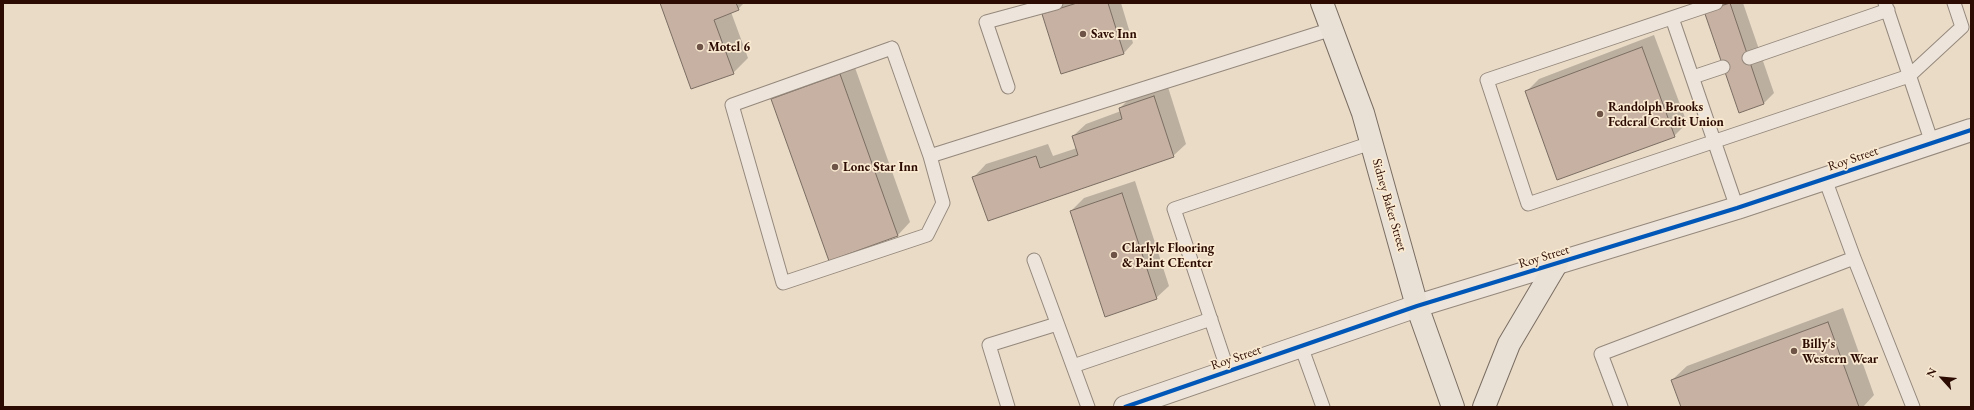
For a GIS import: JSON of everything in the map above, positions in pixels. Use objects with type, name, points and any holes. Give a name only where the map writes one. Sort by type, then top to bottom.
[{"type":"main road","name":"Sidney Baker Street","points":[[1322,3],[1363,114],[1417,306],[1453,407]]},
{"type":"main road","points":[[1484,407],[1509,344],[1557,263]]},
{"type":"street","name":"Roy Street","points":[[1125,407],[1417,306],[1737,208],[1971,130]]},
{"type":"lane","points":[[1008,87],[986,22],[1056,3]]},
{"type":"lane","points":[[1716,3],[1487,80],[1528,204],[1909,76],[1962,27],[1954,3]]},
{"type":"lane","points":[[1749,58],[1886,6],[1932,143]]},
{"type":"lane","points":[[1672,18],[1737,208]]},
{"type":"lane","points":[[930,156],[1332,29]]},
{"type":"lane","points":[[892,48],[930,156],[943,203],[927,235],[783,283],[732,105],[892,48]]},
{"type":"lane","points":[[1692,77],[1723,67]]},
{"type":"lane","points":[[1228,371],[1174,209],[1371,143]]},
{"type":"lane","points":[[1824,179],[1913,407]]},
{"type":"lane","points":[[1621,407],[1601,354],[1854,258]]},
{"type":"lane","points":[[1034,260],[1088,407]]},
{"type":"lane","points":[[1073,366],[1211,319]]},
{"type":"lane","points":[[1008,407],[989,345],[1057,324]]},
{"type":"lane","points":[[1302,346],[1323,407]]},
{"type":"building","name":"Motel 6","points":[[660,3],[736,3],[739,10],[714,20],[734,74],[691,89]]},
{"type":"building","name":"Save Inn","points":[[1077,3],[1108,3],[1124,54],[1061,74],[1042,14]]},
{"type":"building","points":[[1730,3],[1764,104],[1739,113],[1704,11]]},
{"type":"building","name":"Randolph Brooks Federal Credit Union","points":[[1642,47],[1675,137],[1557,180],[1525,91]]},
{"type":"building","name":"Lone Star Inn","points":[[840,74],[898,236],[829,261],[771,99]]},
{"type":"building","points":[[1154,96],[1174,157],[988,221],[972,177],[1036,156],[1040,168],[1078,155],[1072,136],[1122,119],[1119,108]]},
{"type":"building","name":"Clarlyle Flooring & Paint CEenter","points":[[1122,193],[1157,299],[1105,317],[1070,211]]},
{"type":"building","name":"Billy's Western Wear","points":[[1828,322],[1859,407],[1681,407],[1671,380]]},
{"type":"cycle path","points":[[1125,407],[1417,306],[1737,208],[1971,130]]},
{"type":"place","name":"Save Inn","points":[[1083,34]]},
{"type":"place","name":"Motel 6","points":[[700,47]]},
{"type":"place","name":"Randolph Brooks Federal Credit Union","points":[[1600,114]]},
{"type":"place","name":"Lone Star Inn","points":[[835,167]]},
{"type":"place","name":"Clarlyle Flooring & Paint CEenter","points":[[1114,255]]},
{"type":"place","name":"Billy's Western Wear","points":[[1794,351]]}]
